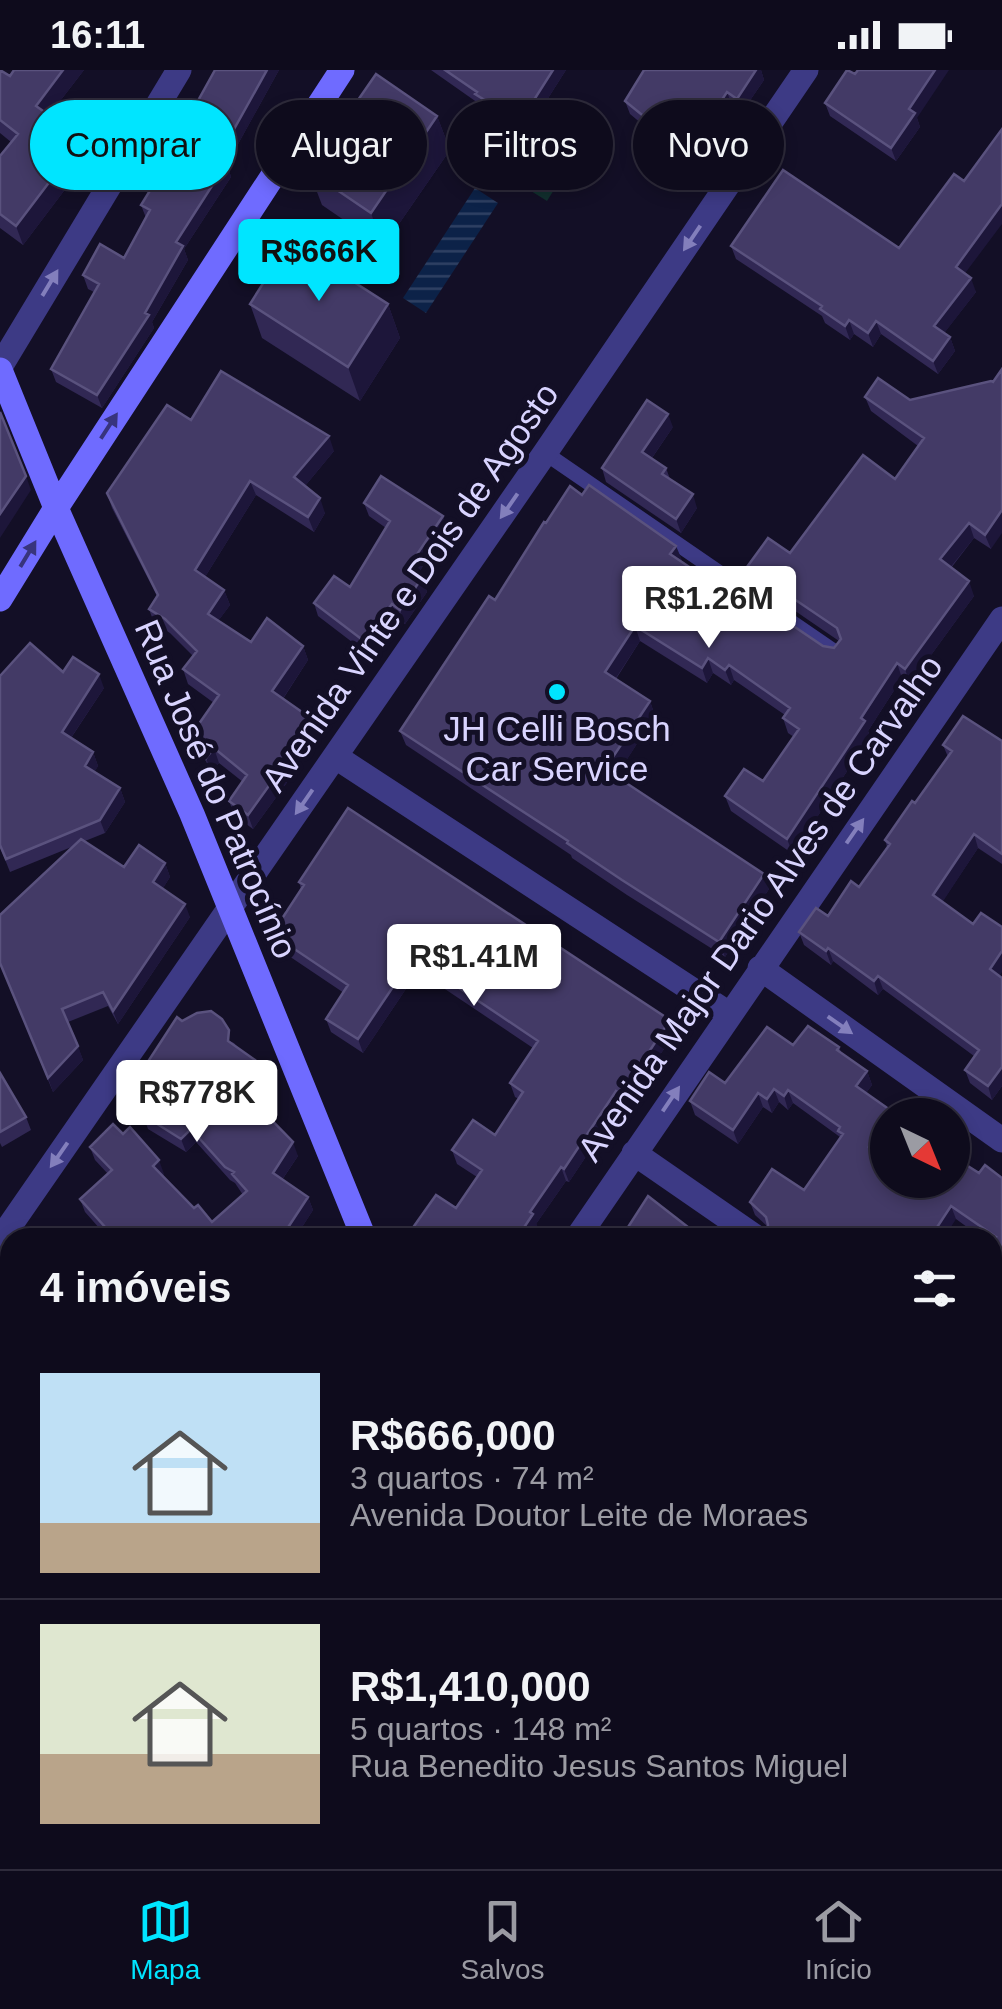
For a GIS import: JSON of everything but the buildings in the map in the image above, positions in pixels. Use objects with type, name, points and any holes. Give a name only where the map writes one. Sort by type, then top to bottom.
[{"type":"street","points":[[0,368],[179,70]]},
{"type":"street","points":[[0,599],[342,70]]},
{"type":"street","name":"Avenida Vinte e Dois de Agosto","points":[[8,1228],[546,453],[806,70]]},
{"type":"street","name":"Rua José do Patrocínio","points":[[0,368],[56,508],[192,814],[360,1228]]},
{"type":"street","name":"Avenida Major Dario Alves de Carvalho","points":[[584,1228],[1002,619]]},
{"type":"street","points":[[336,757],[729,1014]]},
{"type":"street","points":[[760,968],[1002,1140]]},
{"type":"street","points":[[634,1154],[742,1228]]},
{"type":"lane","points":[[546,453],[835,652]]},
{"type":"green space","points":[[529,190],[554,190],[547,201]]},
{"type":"water","points":[[474,190],[498,203],[426,313],[403,298]]},
{"type":"place","name":"JH Celli Bosch Car Service","points":[[557,692]]}]
